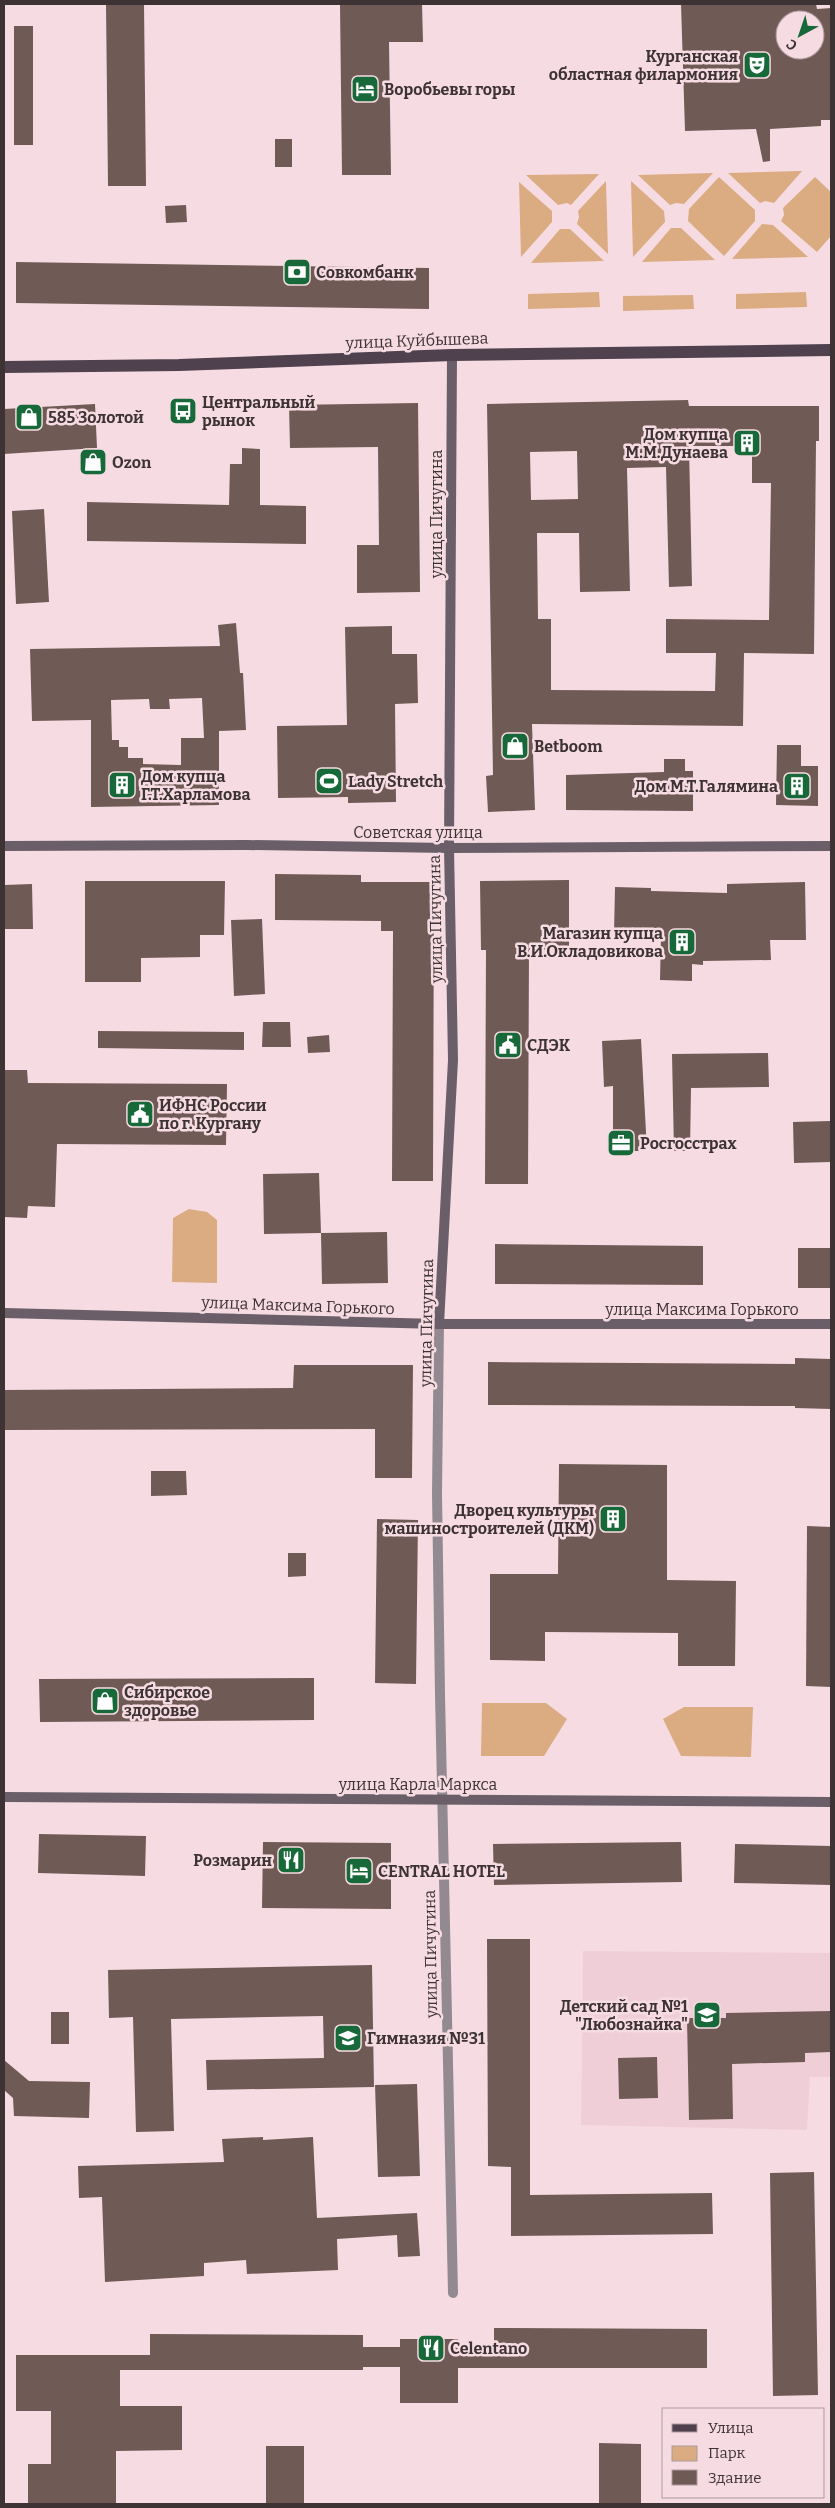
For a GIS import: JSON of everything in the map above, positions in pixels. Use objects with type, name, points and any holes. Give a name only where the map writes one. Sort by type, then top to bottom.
[{"type":"main road","name":"улица Куйбышева","points":[[4,367],[178,365],[452,355],[831,350]]},
{"type":"street","name":"улица Пичугина","points":[[452,355],[449,848],[453,1060],[439,1324],[437,1493],[453,2293]]},
{"type":"street","name":"Советская улица","points":[[4,846],[247,845],[449,848],[831,846]]},
{"type":"street","name":"улица Максима Горького","points":[[4,1313],[439,1324],[831,1324]]},
{"type":"street","name":"улица Карла Маркса","points":[[4,1797],[831,1802]]},
{"type":"shaded area","name":"Детский cад №1 \"Любознайка\"","points":[[583,1951],[831,1953],[831,2077],[810,2077],[807,2130],[581,2125]]},
{"type":"green space","points":[[802,171],[774,203],[765,201],[760,203],[728,173]]},
{"type":"green space","points":[[713,173],[684,204],[676,203],[670,205],[638,175]]},
{"type":"green space","points":[[599,174],[571,205],[567,203],[558,205],[526,175]]},
{"type":"green space","points":[[719,177],[755,210],[755,221],[724,256],[688,221],[689,209]]},
{"type":"green space","points":[[815,177],[831,192],[831,236],[817,252],[781,221],[784,215],[783,208]]},
{"type":"green space","points":[[606,181],[608,254],[577,224],[578,211]]},
{"type":"green space","points":[[631,181],[664,211],[665,222],[633,257]]},
{"type":"green space","points":[[519,182],[552,211],[552,222],[521,257]]},
{"type":"green space","points":[[762,224],[773,225],[808,257],[732,259]]},
{"type":"green space","points":[[671,228],[681,228],[715,260],[642,262]]},
{"type":"green space","points":[[560,229],[570,229],[604,261],[531,263]]},
{"type":"green space","points":[[599,292],[600,307],[528,309],[528,294]]},
{"type":"green space","points":[[806,292],[807,307],[736,309],[736,294]]},
{"type":"green space","points":[[693,295],[694,309],[623,311],[623,296]]},
{"type":"green space","points":[[189,1209],[207,1212],[217,1220],[217,1283],[172,1282],[173,1218]]},
{"type":"green space","points":[[482,1703],[546,1703],[567,1719],[544,1756],[481,1756]]},
{"type":"green space","points":[[684,1707],[753,1707],[751,1757],[681,1756],[663,1719]]},
{"type":"building","points":[[106,4],[144,4],[146,186],[108,186]]},
{"type":"building","name":"Воробьевы горы","points":[[340,4],[422,4],[423,42],[389,42],[391,175],[342,175]]},
{"type":"building","name":"Курганская областная филармония","points":[[681,4],[816,4],[817,9],[831,8],[831,120],[821,120],[821,126],[770,129],[770,161],[763,162],[756,129],[685,131]]},
{"type":"building","points":[[14,26],[33,26],[33,145],[14,145]]},
{"type":"building","points":[[275,139],[292,139],[292,167],[275,167]]},
{"type":"building","points":[[186,205],[187,222],[166,223],[165,206]]},
{"type":"building","points":[[16,262],[429,268],[429,309],[16,303]]},
{"type":"building","points":[[688,400],[689,406],[819,406],[819,441],[816,441],[814,654],[744,653],[743,726],[532,724],[535,810],[488,812],[486,776],[493,775],[487,404]],"holes":[[[689,446],[752,446],[752,483],[771,483],[769,620],[666,619],[666,653],[716,653],[715,691],[551,690],[551,619],[538,619],[537,533],[579,533],[580,592],[630,591],[627,468],[666,467],[669,587],[692,586]],[[577,451],[578,499],[531,500],[530,452]]]},
{"type":"building","points":[[418,403],[420,592],[357,593],[357,545],[379,545],[378,447],[290,448],[289,405]]},
{"type":"building","points":[[95,404],[97,448],[4,454],[4,409]]},
{"type":"building","points":[[242,448],[260,449],[260,505],[306,506],[306,544],[87,541],[87,502],[229,505],[230,464],[242,464]]},
{"type":"building","points":[[44,509],[49,602],[16,604],[12,511]]},
{"type":"building","points":[[236,623],[240,673],[243,673],[246,730],[219,731],[219,805],[91,807],[91,720],[32,721],[30,649],[220,646],[218,625]],"holes":[[[202,698],[204,738],[181,738],[181,765],[143,764],[143,758],[128,758],[128,747],[119,747],[119,740],[112,740],[111,700],[149,699],[150,709],[170,709],[169,699]]]},
{"type":"building","points":[[392,626],[392,654],[417,654],[418,703],[395,704],[396,802],[348,803],[348,797],[278,798],[277,726],[347,725],[345,627]]},
{"type":"building","name":"Дом М.Т.Галямина","points":[[777,745],[801,745],[801,766],[818,766],[818,806],[776,805]]},
{"type":"building","points":[[664,759],[685,759],[685,771],[693,771],[693,811],[566,810],[566,775],[664,772]]},
{"type":"building","points":[[275,874],[361,875],[361,882],[434,882],[433,1181],[392,1181],[393,931],[381,931],[381,921],[275,920]]},
{"type":"building","points":[[569,880],[569,950],[529,950],[528,1184],[485,1184],[486,950],[481,950],[480,881]]},
{"type":"building","points":[[85,881],[225,881],[224,935],[200,935],[200,957],[141,958],[141,982],[85,982]]},
{"type":"building","points":[[805,882],[806,940],[770,940],[771,960],[703,961],[703,965],[692,964],[692,981],[660,980],[661,934],[614,933],[615,887],[651,888],[651,891],[727,893],[727,884]]},
{"type":"building","points":[[32,884],[33,929],[4,929],[4,885]]},
{"type":"building","points":[[262,919],[265,994],[234,996],[231,920]]},
{"type":"building","points":[[263,1022],[290,1022],[291,1047],[262,1047]]},
{"type":"building","points":[[98,1031],[244,1032],[244,1050],[98,1048]]},
{"type":"building","points":[[329,1035],[330,1052],[308,1053],[307,1037]]},
{"type":"building","points":[[641,1039],[647,1151],[613,1151],[613,1086],[604,1087],[602,1041]]},
{"type":"building","points":[[768,1053],[769,1087],[691,1088],[690,1151],[674,1151],[672,1054]]},
{"type":"building","name":"ИФНС России по г. Кургану","points":[[4,1070],[27,1070],[28,1083],[227,1084],[226,1145],[57,1144],[55,1207],[28,1206],[27,1218],[4,1217]]},
{"type":"building","points":[[831,1121],[831,1162],[794,1163],[793,1122]]},
{"type":"building","points":[[319,1173],[321,1233],[264,1234],[263,1174]]},
{"type":"building","points":[[387,1232],[388,1283],[322,1284],[321,1233]]},
{"type":"building","points":[[495,1244],[703,1246],[703,1285],[495,1284]]},
{"type":"building","points":[[798,1248],[831,1248],[831,1288],[798,1288]]},
{"type":"building","points":[[795,1358],[831,1359],[831,1409],[795,1408],[795,1406],[488,1405],[488,1362],[795,1364]]},
{"type":"building","points":[[294,1365],[413,1365],[412,1478],[375,1478],[375,1429],[4,1430],[4,1390],[293,1388]]},
{"type":"building","name":"Дворец культуры машиностроителей (ДКМ)","points":[[559,1464],[667,1465],[667,1580],[736,1581],[735,1666],[678,1666],[678,1633],[545,1632],[545,1661],[490,1660],[490,1574],[558,1574]]},
{"type":"building","points":[[151,1471],[186,1471],[187,1495],[151,1496]]},
{"type":"building","points":[[377,1519],[418,1520],[416,1684],[375,1683]]},
{"type":"building","points":[[807,1526],[831,1527],[831,1687],[806,1686]]},
{"type":"building","points":[[288,1553],[306,1553],[306,1576],[288,1577]]},
{"type":"building","points":[[314,1678],[314,1720],[40,1722],[39,1679]]},
{"type":"building","points":[[39,1834],[146,1836],[145,1876],[38,1873]]},
{"type":"building","points":[[263,1842],[391,1843],[391,1909],[262,1908]]},
{"type":"building","points":[[681,1842],[682,1882],[494,1885],[493,1844]]},
{"type":"building","points":[[735,1844],[831,1846],[831,1885],[734,1883]]},
{"type":"building","points":[[487,1939],[530,1939],[530,2195],[712,2193],[713,2234],[511,2236],[511,2167],[488,2166]]},
{"type":"building","name":"Гимназия №31","points":[[372,1965],[374,2087],[207,2090],[206,2060],[324,2058],[323,2016],[171,2019],[174,2131],[136,2132],[133,2017],[109,2018],[108,1970]]},
{"type":"building","points":[[831,2011],[831,2052],[805,2053],[805,2062],[732,2064],[733,2119],[689,2120],[687,2018],[726,2018],[726,2013]]},
{"type":"building","points":[[51,2012],[69,2012],[69,2044],[51,2044]]},
{"type":"building","points":[[657,2057],[658,2098],[619,2099],[618,2058]]},
{"type":"building","points":[[4,2060],[29,2081],[90,2082],[89,2118],[14,2116],[13,2098],[4,2090]]},
{"type":"building","points":[[417,2084],[420,2176],[378,2177],[375,2085]]},
{"type":"building","points":[[263,2137],[263,2140],[313,2137],[317,2218],[417,2213],[420,2256],[398,2257],[397,2235],[337,2239],[338,2270],[247,2274],[246,2260],[204,2263],[204,2276],[105,2282],[102,2197],[79,2198],[78,2166],[224,2162],[222,2139]]},
{"type":"building","points":[[814,2172],[818,2395],[773,2396],[770,2173]]},
{"type":"building","points":[[494,2328],[707,2329],[707,2368],[458,2368],[458,2403],[400,2403],[400,2367],[363,2367],[363,2370],[120,2370],[120,2406],[182,2406],[182,2450],[116,2451],[116,2504],[28,2504],[28,2464],[51,2464],[51,2411],[16,2411],[16,2355],[150,2355],[150,2334],[363,2335],[363,2347],[400,2347],[400,2339],[458,2339],[459,2347],[494,2347]]},
{"type":"building","points":[[599,2443],[641,2444],[641,2504],[599,2504]]},
{"type":"building","points":[[266,2446],[304,2446],[304,2504],[266,2504]]},
{"type":"place","name":"Курганская областная филармония","points":[[757,65]]},
{"type":"place","name":"Воробьевы горы","points":[[365,89]]},
{"type":"place","name":"Совкомбанк","points":[[297,272]]},
{"type":"place","name":"Центральный рынок","points":[[183,411]]},
{"type":"place","name":"585 Золотой","points":[[29,417]]},
{"type":"place","name":"Дом купца М.М.Дунаева","points":[[747,443]]},
{"type":"place","name":"Ozon","points":[[93,462]]},
{"type":"place","name":"Betboom","points":[[515,746]]},
{"type":"place","name":"Lady Stretch","points":[[329,781]]},
{"type":"place","name":"Дом купца Г.Т.Харламова","points":[[122,785]]},
{"type":"place","name":"Дом М.Т.Галямина","points":[[797,786]]},
{"type":"place","name":"Магазин купца В.И.Окладовикова","points":[[682,942]]},
{"type":"place","name":"СДЭК","points":[[508,1045]]},
{"type":"place","name":"ИФНС России по г. Кургану","points":[[140,1114]]},
{"type":"place","name":"Росгосстрах","points":[[621,1143]]},
{"type":"place","name":"Дворец культуры машиностроителей (ДКМ)","points":[[613,1519]]},
{"type":"place","name":"Сибирское здоровье","points":[[105,1701]]},
{"type":"place","name":"Розмарин","points":[[291,1860]]},
{"type":"place","name":"СENTRAL HOTEL","points":[[359,1871]]},
{"type":"place","name":"Детский cад №1 \"Любознайка\"","points":[[707,2015]]},
{"type":"place","name":"Гимназия №31","points":[[348,2038]]},
{"type":"place","name":"Celentano","points":[[431,2348]]}]
